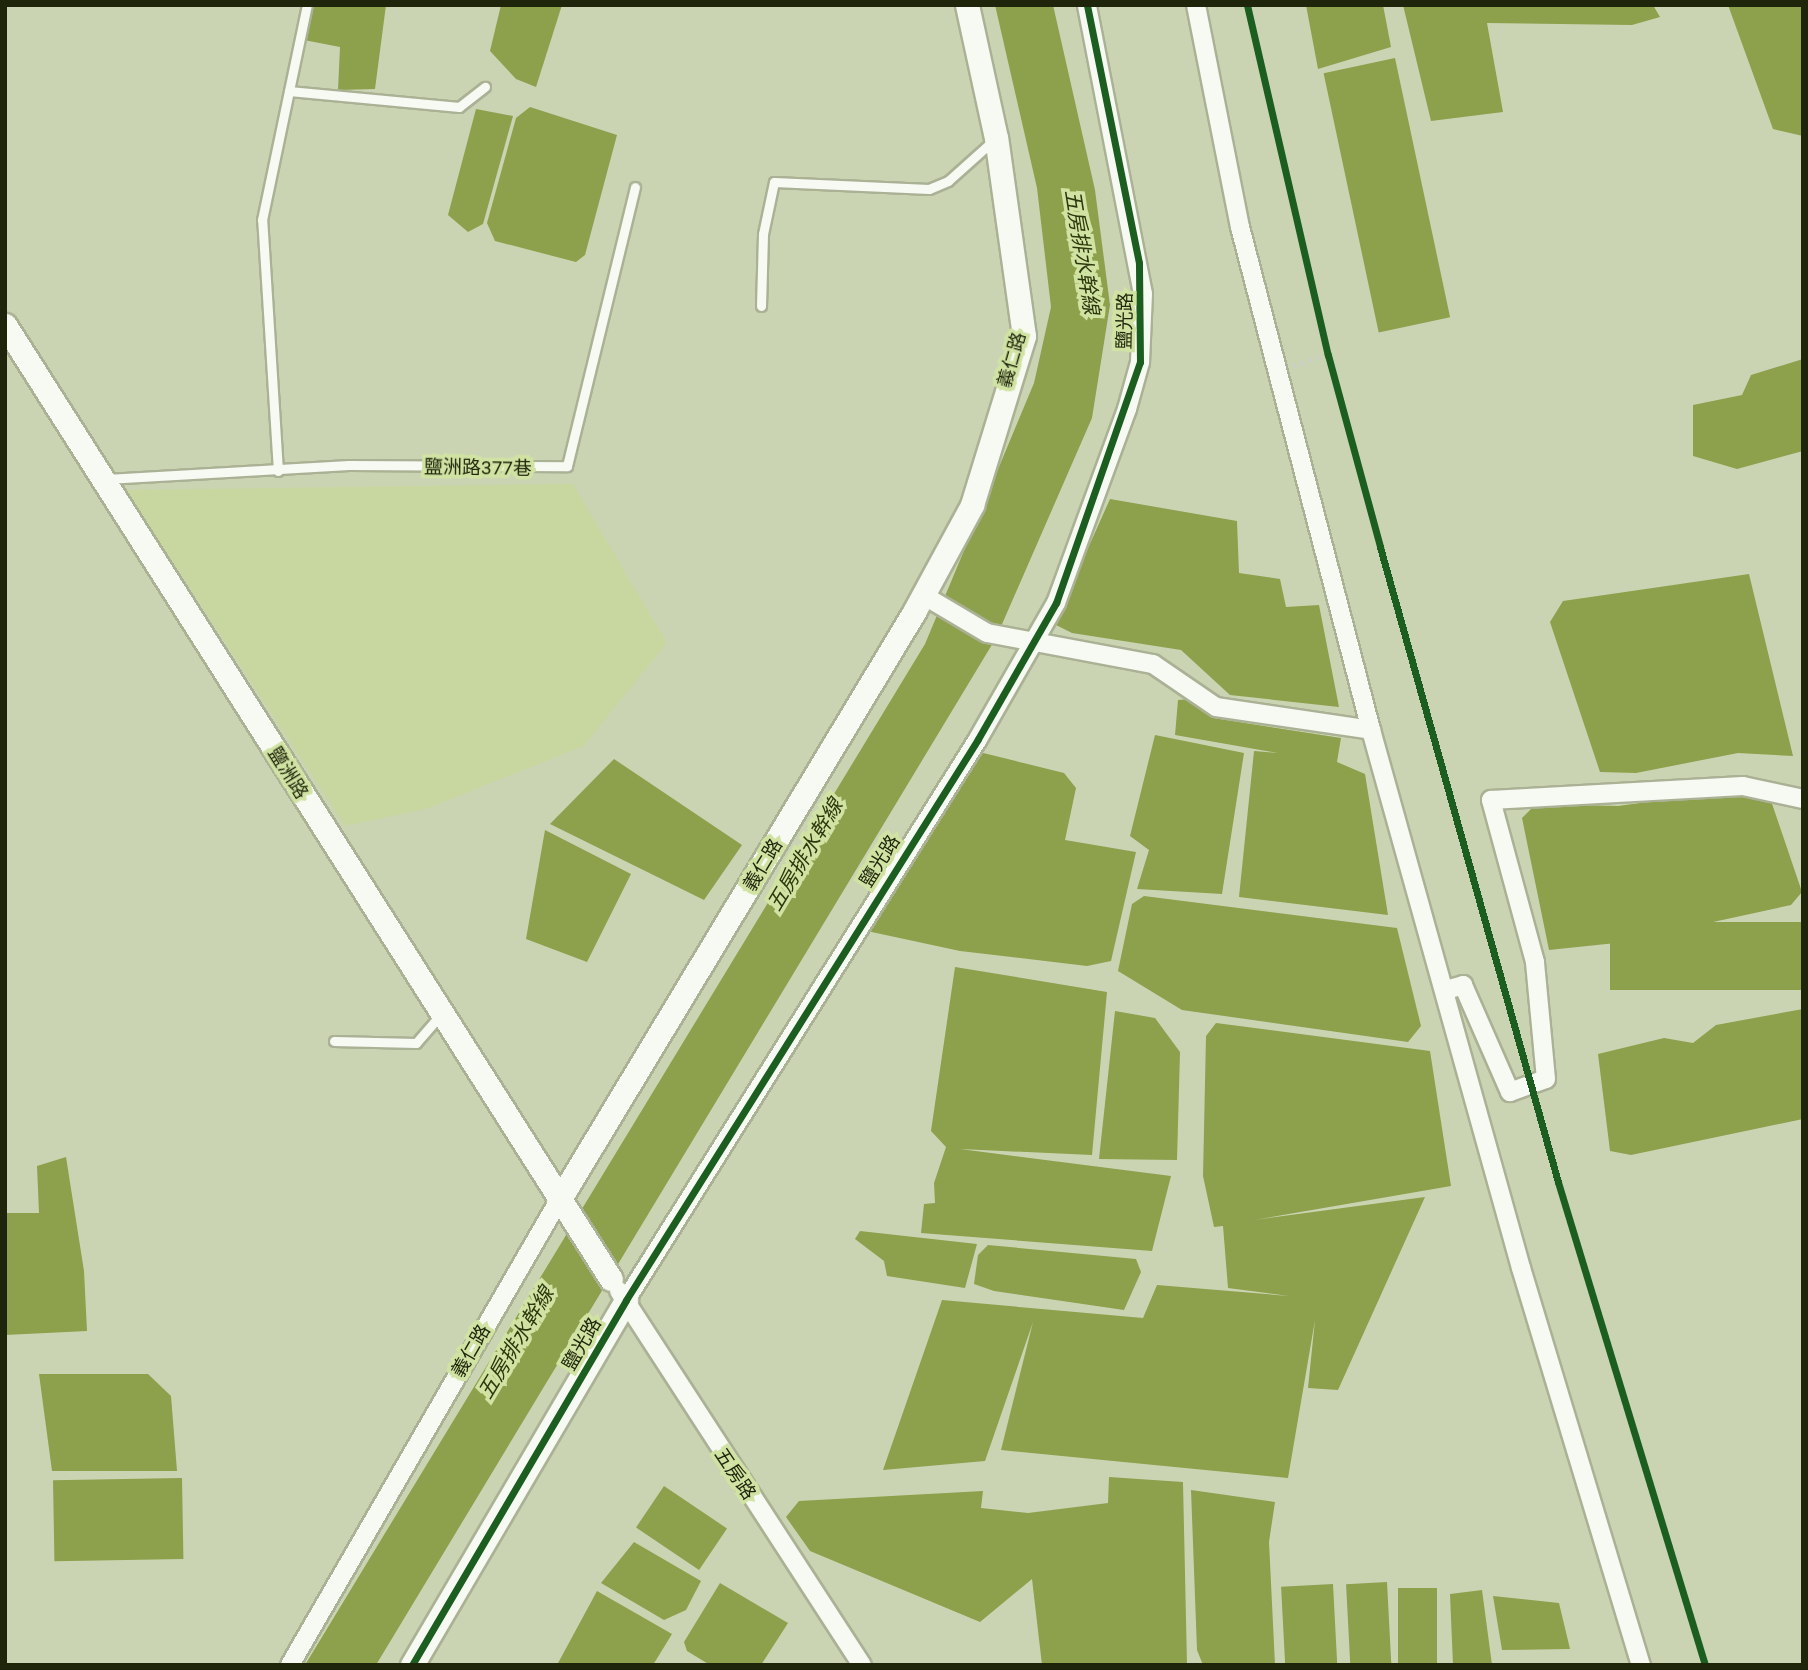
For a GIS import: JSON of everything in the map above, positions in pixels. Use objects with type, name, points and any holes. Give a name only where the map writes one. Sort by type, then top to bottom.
[{"type":"street","name":"義仁路","points":[[290,1665],[930,599],[972,505],[1024,336],[996,138],[967,5]]},
{"type":"street","name":"鹽光路","points":[[412,1665],[626,1300],[978,739],[1030,643],[1056,603],[1140,362],[1139,263],[1087,5]]},
{"type":"street","points":[[1196,5],[1240,227],[1371,730],[1446,990],[1521,1268],[1641,1665]]},
{"type":"street","name":"鹽洲路","points":[[5,325],[565,1211],[611,1279]]},
{"type":"street","points":[[930,599],[987,633],[1153,664],[1216,707],[1371,730]]},
{"type":"street","points":[[1446,990],[1463,985],[1510,1092],[1546,1079],[1535,962],[1491,800],[1743,786],[1803,799]]},
{"type":"street","name":"五房路","points":[[611,1279],[862,1665]]},
{"type":"lane","points":[[278,471],[261,258],[289,91],[307,5]]},
{"type":"lane","points":[[289,91],[459,107],[485,87]]},
{"type":"lane","points":[[761,306],[767,268],[762,234],[774,182],[929,190],[948,181],[996,138]]},
{"type":"lane","name":"鹽洲路377巷","points":[[101,479],[278,471],[566,466],[635,187]]},
{"type":"lane","points":[[334,1041],[416,1043],[441,1014]]},
{"type":"path","points":[[1325,342],[1331,368]]},
{"type":"path","points":[[1278,370],[1328,355]]},
{"type":"shaded area","points":[[573,484],[667,643],[584,746],[426,809],[345,826],[126,490]]},
{"type":"water","points":[[311,5],[386,5],[375,89],[338,90],[340,47],[304,40]]},
{"type":"water","points":[[501,5],[562,5],[536,87],[516,79],[490,51]]},
{"type":"water","name":"五房排水幹線","points":[[995,5],[1053,5],[1095,190],[1110,305],[1092,418],[996,638],[376,1665],[305,1665],[925,644],[1034,383],[1051,307],[1037,188]]},
{"type":"water","points":[[1306,5],[1383,5],[1391,47],[1318,69]]},
{"type":"water","points":[[1403,5],[1653,5],[1660,17],[1632,25],[1487,23],[1503,112],[1431,121]]},
{"type":"water","points":[[1728,5],[1803,5],[1803,136],[1773,129]]},
{"type":"water","points":[[1395,58],[1450,317],[1379,332],[1324,73]]},
{"type":"water","points":[[530,107],[617,135],[585,255],[576,262],[495,241],[487,223],[516,118]]},
{"type":"water","points":[[476,109],[513,116],[483,224],[468,232],[448,215]]},
{"type":"water","points":[[1803,359],[1803,451],[1737,469],[1693,456],[1693,405],[1742,395],[1751,375]]},
{"type":"water","points":[[1110,499],[1237,521],[1239,573],[1280,579],[1286,607],[1319,605],[1339,707],[1230,695],[1181,650],[1072,633],[1054,624]]},
{"type":"water","points":[[1749,574],[1793,756],[1738,753],[1636,773],[1600,772],[1550,622],[1563,601]]},
{"type":"water","points":[[1190,699],[1213,718],[1341,738],[1337,762],[1365,774],[1388,915],[1239,897],[1254,751],[1278,753],[1175,735],[1178,700]]},
{"type":"water","points":[[1155,735],[1244,753],[1222,894],[1137,889],[1149,850],[1130,836]]},
{"type":"water","points":[[971,750],[1064,773],[1076,788],[1065,840],[1136,852],[1111,961],[1087,966],[960,951],[867,931]]},
{"type":"water","points":[[614,759],[742,845],[704,900],[550,824]]},
{"type":"water","points":[[1766,786],[1802,892],[1791,905],[1616,943],[1549,950],[1522,818],[1536,804],[1618,806]]},
{"type":"water","points":[[545,830],[631,874],[587,962],[526,939]]},
{"type":"water","points":[[1144,896],[1397,928],[1421,1026],[1408,1042],[1182,1010],[1118,971],[1132,904]]},
{"type":"water","points":[[1610,922],[1803,922],[1803,990],[1610,990]]},
{"type":"water","points":[[955,967],[1107,992],[1092,1155],[960,1149],[1171,1176],[1152,1251],[921,1233],[924,1204],[935,1203],[934,1183],[946,1147],[931,1131]]},
{"type":"water","points":[[1803,1009],[1803,1119],[1631,1155],[1610,1151],[1598,1054],[1664,1038],[1693,1043],[1716,1025]]},
{"type":"water","points":[[1115,1011],[1155,1018],[1180,1052],[1177,1160],[1099,1159]]},
{"type":"water","points":[[1216,1023],[1430,1051],[1451,1186],[1254,1220],[1425,1197],[1338,1390],[1308,1388],[1315,1320],[1288,1478],[1001,1450],[1033,1322],[985,1461],[883,1470],[942,1300],[1143,1318],[1157,1285],[1289,1296],[1228,1288],[1223,1226],[1214,1227],[1203,1176],[1206,1036]]},
{"type":"water","points":[[66,1157],[84,1271],[87,1331],[5,1335],[5,1213],[39,1213],[37,1166]]},
{"type":"water","points":[[860,1231],[977,1244],[965,1288],[887,1276],[884,1261],[855,1239]]},
{"type":"water","points":[[988,1245],[1136,1259],[1141,1272],[1124,1310],[994,1291],[974,1284],[978,1255]]},
{"type":"water","points":[[39,1374],[148,1374],[171,1396],[177,1471],[52,1471]]},
{"type":"water","points":[[1109,1477],[1183,1482],[1187,1665],[1042,1665],[1032,1579],[980,1622],[810,1551],[786,1517],[799,1501],[983,1491],[981,1508],[1028,1513],[1108,1503]]},
{"type":"water","points":[[182,1478],[183,1559],[54,1561],[53,1480]]},
{"type":"water","points":[[664,1486],[727,1528],[699,1570],[636,1527]]},
{"type":"water","points":[[1191,1490],[1275,1502],[1269,1542],[1275,1665],[1203,1665],[1197,1650]]},
{"type":"water","points":[[634,1542],[701,1581],[686,1610],[664,1620],[601,1583]]},
{"type":"water","points":[[1387,1582],[1391,1665],[1350,1665],[1346,1584]]},
{"type":"water","points":[[720,1583],[788,1623],[761,1665],[710,1665],[687,1651],[684,1642]]},
{"type":"water","points":[[1333,1584],[1337,1665],[1285,1665],[1281,1587]]},
{"type":"water","points":[[1398,1588],[1437,1588],[1437,1665],[1398,1665]]},
{"type":"water","points":[[1482,1590],[1492,1665],[1453,1665],[1450,1594]]},
{"type":"water","points":[[597,1591],[672,1634],[653,1665],[557,1665]]},
{"type":"water","points":[[1493,1596],[1559,1603],[1570,1649],[1502,1650]]},
{"type":"cycle path","points":[[412,1665],[626,1300],[978,739],[1056,603],[1140,362],[1139,263],[1087,5]]},
{"type":"cycle path","points":[[1247,5],[1328,355],[1380,547],[1558,1182],[1705,1665]]}]
